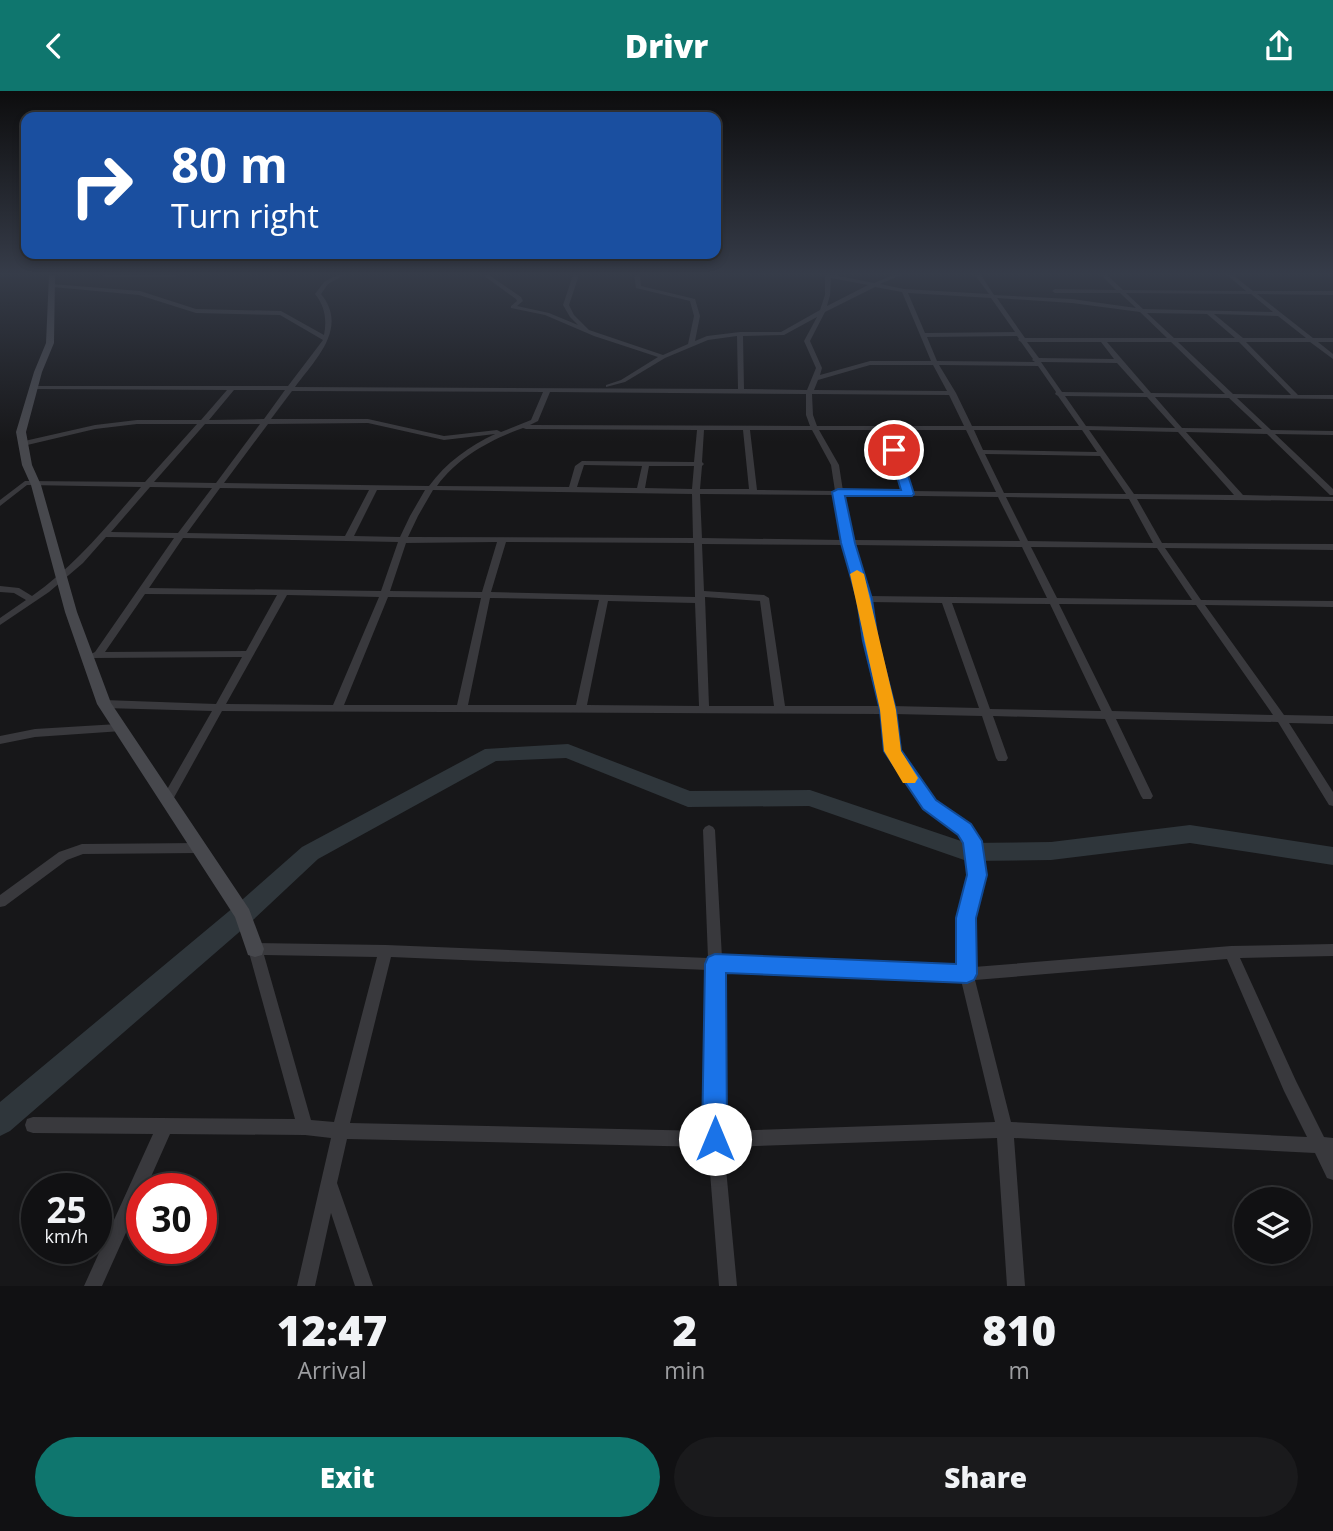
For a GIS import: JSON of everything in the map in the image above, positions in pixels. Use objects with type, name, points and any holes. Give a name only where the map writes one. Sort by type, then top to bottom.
[{"type":"street","points":[[50,331],[50,343],[22,424],[23,444],[27,465],[36,485],[63,577],[71,613],[93,655],[104,704],[243,914],[305,1127]]},
{"type":"street","points":[[312,331],[326,339]]},
{"type":"street","points":[[93,655],[326,339],[326,331]]},
{"type":"street","points":[[584,331],[663,357]]},
{"type":"street","points":[[691,345],[694,331]]},
{"type":"street","points":[[592,390],[623,381],[663,357],[712,336],[782,334],[788,331]]},
{"type":"street","points":[[811,331],[807,341],[808,347],[818,361],[818,378],[809,393],[812,428],[832,457],[848,543],[864,599],[888,710],[892,751],[930,805],[964,829],[972,841],[977,875],[966,918],[967,974],[1005,1130],[1016,1286]]},
{"type":"street","points":[[920,331],[1055,601],[1084,669],[1147,796]]},
{"type":"street","points":[[1015,331],[1131,496],[1159,545],[1282,720],[1333,802]]},
{"type":"street","points":[[1164,331],[1333,493]]},
{"type":"street","points":[[1230,331],[1297,397]]},
{"type":"street","points":[[1300,331],[1333,357]]},
{"type":"street","points":[[740,334],[741,392]]},
{"type":"street","points":[[922,335],[1333,340]]},
{"type":"street","points":[[1102,339],[1241,498]]},
{"type":"street","points":[[818,378],[880,362],[1119,361]]},
{"type":"street","points":[[33,387],[953,393]]},
{"type":"street","points":[[0,622],[63,577],[148,487],[232,389]]},
{"type":"street","points":[[23,444],[117,423],[378,422],[444,438],[491,434],[534,421],[547,390]]},
{"type":"street","points":[[1058,394],[1333,397]]},
{"type":"street","points":[[337,708],[385,593],[403,540],[429,489],[464,452],[516,427],[1081,428],[1333,433]]},
{"type":"street","points":[[701,428],[696,490],[704,708]]},
{"type":"street","points":[[746,428],[752,491]]},
{"type":"street","points":[[887,428],[908,494]]},
{"type":"street","points":[[981,452],[1100,454]]},
{"type":"street","points":[[572,490],[579,465],[582,463],[700,464]]},
{"type":"street","points":[[641,490],[646,464]]},
{"type":"street","points":[[0,504],[24,483],[148,487],[696,490],[1333,499]]},
{"type":"street","points":[[348,539],[373,489]]},
{"type":"street","points":[[103,534],[403,540],[1333,547]]},
{"type":"street","points":[[462,708],[486,595],[502,539]]},
{"type":"street","points":[[0,589],[16,590],[31,599]]},
{"type":"street","points":[[142,591],[764,598],[780,709]]},
{"type":"street","points":[[167,800],[284,593]]},
{"type":"street","points":[[581,708],[604,598]]},
{"type":"street","points":[[864,599],[1333,604]]},
{"type":"street","points":[[946,600],[1002,758]]},
{"type":"street","points":[[93,655],[249,654]]},
{"type":"street","points":[[104,704],[337,708],[888,710],[1333,720]]},
{"type":"street","points":[[0,740],[35,733],[118,728]]},
{"type":"street","points":[[709,830],[715,964],[715,1139],[728,1286]]},
{"type":"street","points":[[0,902],[63,856],[82,849],[199,848]]},
{"type":"street","points":[[255,949],[386,951],[967,974],[1231,952],[1333,950]]},
{"type":"street","points":[[306,1286],[386,951]]},
{"type":"street","points":[[1231,952],[1326,1146],[1333,1172]]},
{"type":"street","points":[[33,1125],[305,1127],[341,1131],[715,1139],[1005,1130],[1326,1146]]},
{"type":"street","points":[[93,1286],[165,1126]]},
{"type":"street","points":[[330,1185],[364,1286]]},
{"type":"waterway","points":[[0,1121],[243,914],[310,853],[492,754],[568,751],[688,799],[810,798],[967,852],[1051,851],[1190,834],[1333,856]]},
{"type":"slow traffic","points":[[857,574],[888,710],[892,751],[909,778]]},
{"type":"route","points":[[715,1139],[715,964],[967,974],[966,918],[977,875],[972,841],[964,829],[930,805],[892,751],[888,710],[838,492],[908,494],[894,450]]}]
